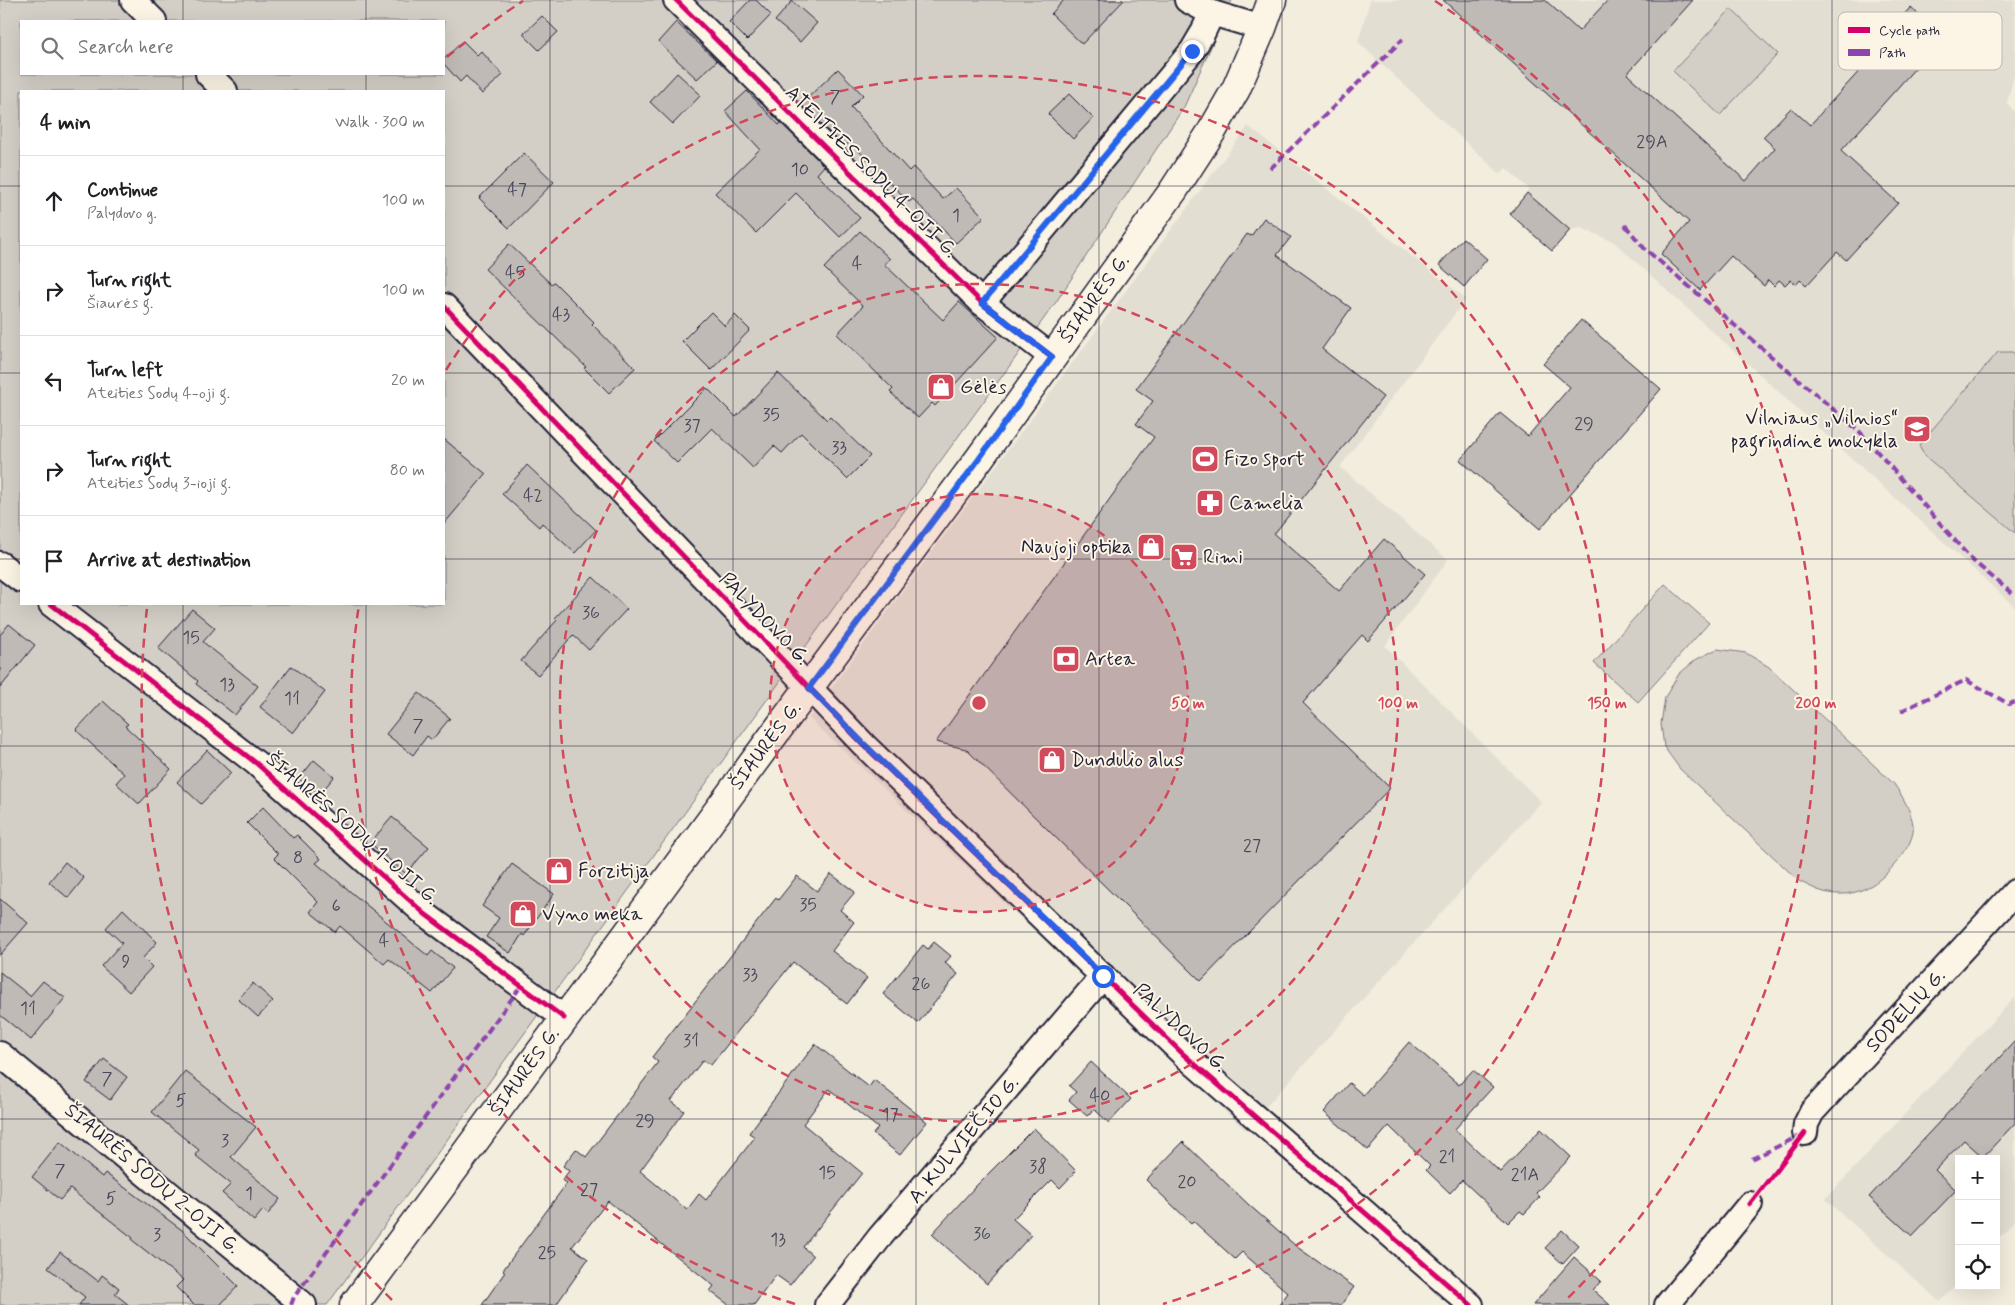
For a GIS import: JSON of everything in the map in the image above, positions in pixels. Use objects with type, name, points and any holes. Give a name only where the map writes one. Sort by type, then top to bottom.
[{"type":"main road","name":"ŠIAURĖS G.","points":[[354,1305],[564,1018],[979,459],[1173,190],[1212,131],[1236,89],[1272,0]]},
{"type":"street","points":[[133,0],[153,20]]},
{"type":"street","name":"ATEITIES SODŲ 4-OJI G.","points":[[676,0],[982,303],[1052,357]]},
{"type":"street","points":[[1187,0],[1212,13],[1262,28]]},
{"type":"street","points":[[982,303],[1192,51],[1212,13]]},
{"type":"street","points":[[209,75],[224,90]]},
{"type":"street","name":"PALYDOVO G.","points":[[445,307],[871,751],[1183,1054],[1471,1305]]},
{"type":"street","points":[[0,564],[20,579]]},
{"type":"street","name":"ŠIAURĖS SODŲ 1-OJI G.","points":[[52,605],[256,763],[425,914],[564,1018]]},
{"type":"street","name":"SODELIŲ G.","points":[[1805,1133],[1806,1124],[1812,1112],[2015,892]]},
{"type":"street","name":"A. KULVIEČIO G.","points":[[827,1305],[880,1237],[1103,976]]},
{"type":"street","name":"ŠIAURĖS SODŲ 2-OJI G.","points":[[0,1054],[304,1305]]},
{"type":"street","points":[[1668,1305],[1750,1204]]},
{"type":"shaded area","points":[[0,0],[1232,0],[1184,107],[1056,302],[327,1305],[0,1305]]},
{"type":"shaded area","name":"Vilniaus „Vilnios“ pagrindinė mokykla","points":[[1370,0],[2015,0],[2015,72],[2007,103],[2015,112],[2015,607],[1614,242],[1581,228],[1570,230],[1552,251],[1510,214],[1529,189],[1506,168],[1500,174],[1358,42]]},
{"type":"shaded area","points":[[1731,9],[1778,54],[1720,115],[1673,71]]},
{"type":"shaded area","points":[[1248,126],[1466,299],[1340,467],[1448,560],[1385,646],[1541,802],[1245,1130],[809,718]]},
{"type":"shaded area","points":[[1998,352],[2012,352],[2015,354],[2015,533],[1925,456],[1919,445]]},
{"type":"shaded area","points":[[1665,584],[1709,623],[1638,702],[1594,663]]},
{"type":"shaded area","points":[[1717,649],[1746,653],[1769,667],[1894,784],[1910,814],[1913,834],[1902,856],[1875,883],[1857,892],[1836,894],[1821,891],[1799,881],[1680,769],[1664,747],[1661,724],[1665,697],[1679,674],[1697,659]]},
{"type":"shaded area","points":[[2015,997],[2015,1220],[2000,1237],[2000,1155],[1955,1155],[1955,1286],[1940,1302],[1825,1199]]},
{"type":"building","points":[[750,0],[756,0],[771,15],[747,40],[729,22]]},
{"type":"building","points":[[1064,0],[1124,0],[1082,44],[1051,14]]},
{"type":"building","points":[[1443,0],[1545,0],[1579,31],[1608,0],[1693,0],[1627,74],[1746,181],[1775,148],[1763,137],[1791,108],[1810,125],[1860,70],[1913,70],[1841,151],[1898,203],[1846,260],[1837,252],[1806,286],[1800,280],[1796,285],[1790,280],[1785,285],[1779,280],[1774,286],[1768,280],[1764,286],[1731,256],[1700,290],[1661,254],[1689,222]]},
{"type":"building","points":[[792,1],[817,23],[800,42],[775,21]]},
{"type":"building","points":[[1911,7],[1916,12],[1906,12]]},
{"type":"building","points":[[542,16],[558,32],[539,50],[523,34]]},
{"type":"building","points":[[676,22],[717,61],[697,79],[658,42]]},
{"type":"building","points":[[463,41],[477,55],[481,51],[503,75],[482,94],[466,76],[460,82],[445,65],[445,58]]},
{"type":"building","points":[[838,69],[863,95],[851,107],[909,171],[913,167],[943,199],[956,188],[984,217],[956,243],[913,199],[909,202],[850,142],[844,147],[801,104]]},
{"type":"building","points":[[677,73],[701,95],[673,124],[650,102]]},
{"type":"building","points":[[747,91],[779,125],[781,123],[824,166],[817,174],[860,218],[840,237],[796,193],[756,233],[715,193],[760,149],[725,111]]},
{"type":"building","points":[[1069,94],[1093,118],[1073,139],[1048,114]]},
{"type":"building","points":[[524,153],[554,182],[509,228],[479,198]]},
{"type":"building","points":[[1527,193],[1570,230],[1552,251],[1510,214]]},
{"type":"building","name":"Rimi","points":[[1264,218],[1291,237],[1277,255],[1351,308],[1322,349],[1383,397],[1274,534],[1339,591],[1384,539],[1425,574],[1368,641],[1362,635],[1303,703],[1390,788],[1201,981],[966,749],[936,742],[1154,437],[1136,424],[1153,401],[1136,389],[1247,234],[1251,236]]},
{"type":"building","points":[[860,231],[890,259],[884,264],[943,320],[959,302],[998,337],[935,406],[932,403],[918,418],[890,392],[893,389],[837,334],[863,306],[824,268]]},
{"type":"building","points":[[1463,238],[1487,259],[1464,287],[1439,265]]},
{"type":"building","points":[[509,244],[551,284],[554,282],[594,322],[592,324],[635,368],[609,393],[584,368],[586,367],[485,269]]},
{"type":"building","points":[[711,312],[725,326],[735,315],[750,330],[711,370],[682,341]]},
{"type":"building","points":[[1581,320],[1661,389],[1540,529],[1460,460],[1500,413],[1528,436],[1570,387],[1543,364]]},
{"type":"building","points":[[778,373],[827,420],[830,417],[870,456],[847,479],[801,433],[782,453],[774,446],[753,468],[712,428],[677,463],[654,441],[707,388],[736,417]]},
{"type":"building","points":[[445,440],[486,474],[445,523]]},
{"type":"building","points":[[527,465],[596,530],[575,553],[542,523],[539,527],[502,494]]},
{"type":"building","points":[[593,577],[627,609],[589,650],[573,635],[538,675],[521,661],[557,620],[555,618]]},
{"type":"building","points":[[192,609],[215,628],[203,642],[258,686],[235,715],[196,684],[198,681],[158,648]]},
{"type":"building","points":[[9,624],[35,645],[0,688],[0,635]]},
{"type":"building","points":[[291,666],[325,692],[293,733],[260,707]]},
{"type":"building","points":[[419,693],[450,718],[432,740],[427,736],[413,755],[386,734]]},
{"type":"building","points":[[103,701],[128,724],[125,726],[171,769],[139,804],[116,783],[124,774],[76,730]]},
{"type":"building","points":[[207,750],[231,773],[201,804],[177,782]]},
{"type":"building","points":[[314,760],[334,777],[319,795],[299,779]]},
{"type":"building","points":[[263,807],[293,838],[297,835],[321,859],[316,863],[428,956],[432,951],[453,968],[432,993],[389,959],[384,964],[340,926],[335,932],[310,912],[318,902],[274,858],[278,854],[247,823]]},
{"type":"building","points":[[392,817],[429,847],[406,874],[370,843]]},
{"type":"building","points":[[65,862],[84,878],[68,898],[49,882]]},
{"type":"building","points":[[512,864],[554,894],[524,936],[522,934],[510,953],[486,937],[499,918],[482,906]]},
{"type":"building","points":[[831,874],[855,892],[840,910],[854,922],[832,951],[867,978],[847,1004],[793,962],[711,1065],[703,1060],[671,1101],[684,1111],[640,1171],[687,1210],[699,1194],[706,1200],[755,1137],[749,1133],[815,1044],[869,1087],[874,1080],[927,1122],[900,1155],[873,1134],[878,1128],[829,1089],[803,1124],[862,1173],[803,1247],[813,1256],[790,1285],[776,1275],[754,1305],[729,1305],[710,1291],[714,1286],[608,1201],[572,1247],[588,1259],[556,1305],[482,1305],[505,1272],[503,1270],[567,1183],[562,1180],[569,1171],[563,1166],[576,1149],[586,1157],[658,1062],[652,1057],[776,898],[778,900],[797,876],[817,891]]},
{"type":"building","points":[[0,899],[28,923],[0,955]]},
{"type":"building","points":[[123,909],[157,942],[143,958],[152,967],[129,992],[101,966],[122,943],[106,928]]},
{"type":"building","points":[[934,942],[951,956],[945,963],[958,974],[918,1023],[883,994],[923,945],[928,949]]},
{"type":"building","points":[[0,972],[30,996],[43,981],[65,998],[31,1040],[0,1015]]},
{"type":"building","points":[[253,983],[273,1001],[258,1017],[238,999]]},
{"type":"building","points":[[2015,1041],[2015,1123],[1985,1155],[1981,1155],[1964,1140],[1935,1170],[1955,1191],[1912,1236],[1869,1197]]},
{"type":"building","points":[[1409,1042],[1459,1085],[1473,1070],[1493,1087],[1455,1129],[1500,1172],[1541,1129],[1571,1157],[1536,1193],[1540,1197],[1524,1214],[1520,1211],[1508,1223],[1462,1180],[1450,1193],[1426,1170],[1430,1166],[1389,1126],[1368,1150],[1324,1112],[1349,1083],[1363,1095]]},
{"type":"building","points":[[104,1059],[127,1077],[110,1100],[86,1082]]},
{"type":"building","points":[[1091,1062],[1131,1099],[1109,1123],[1094,1109],[1087,1116],[1069,1100],[1076,1092],[1069,1086]]},
{"type":"building","points":[[185,1071],[256,1127],[231,1157],[280,1199],[268,1214],[263,1210],[254,1221],[222,1193],[231,1184],[195,1155],[199,1150],[152,1112]]},
{"type":"building","points":[[1034,1128],[1076,1171],[1060,1188],[1052,1180],[1013,1219],[1031,1235],[987,1284],[932,1234],[974,1188]]},
{"type":"building","points":[[60,1142],[102,1177],[105,1173],[182,1230],[238,1286],[220,1305],[194,1305],[176,1287],[183,1280],[132,1240],[133,1238],[70,1189],[60,1200],[32,1177]]},
{"type":"building","points":[[1183,1142],[1249,1205],[1297,1247],[1354,1287],[1341,1305],[1279,1305],[1288,1293],[1242,1252],[1235,1259],[1193,1221],[1191,1223],[1146,1180]]},
{"type":"building","points":[[1562,1230],[1579,1246],[1563,1264],[1545,1248]]},
{"type":"building","points":[[60,1252],[98,1281],[102,1275],[119,1288],[115,1294],[129,1305],[79,1305],[85,1297],[48,1268]]},
{"type":"building","points":[[1574,1257],[1601,1281],[1593,1290],[1610,1305],[1533,1305]]},
{"type":"marked path","points":[[1270,169],[1403,39]]},
{"type":"marked path","points":[[1625,225],[1644,248],[1860,432],[1972,560],[2015,596]]},
{"type":"marked path","points":[[1901,711],[1966,680],[2009,704],[2015,702]]},
{"type":"marked path","points":[[291,1305],[294,1297],[521,986]]},
{"type":"marked path","points":[[1752,1159],[1799,1136]]},
{"type":"cycle path","points":[[676,0],[982,303],[1052,357]]},
{"type":"cycle path","points":[[445,307],[864,745],[1183,1054],[1471,1305]]},
{"type":"cycle path","points":[[52,605],[256,763],[425,914],[564,1018]]},
{"type":"cycle path","points":[[1750,1204],[1805,1133]]},
{"type":"place","name":"Gėlės","points":[[941,387]]},
{"type":"place","name":"Vilniaus „Vilnios“ pagrindinė mokykla","points":[[1917,429]]},
{"type":"place","name":"Fizo sport","points":[[1205,459]]},
{"type":"place","name":"Camelia","points":[[1210,503]]},
{"type":"place","name":"Naujoji optika","points":[[1151,547]]},
{"type":"place","name":"Rimi","points":[[1184,557]]},
{"type":"place","name":"Artea","points":[[1066,659]]},
{"type":"place","name":"Dundulio alus","points":[[1052,760]]},
{"type":"place","name":"Forzitija","points":[[559,871]]},
{"type":"place","name":"Vyno meka","points":[[523,914]]},
{"type":"route","points":[[1103,976],[864,744],[809,688],[979,459],[1052,357],[982,303],[1192,51]]}]
